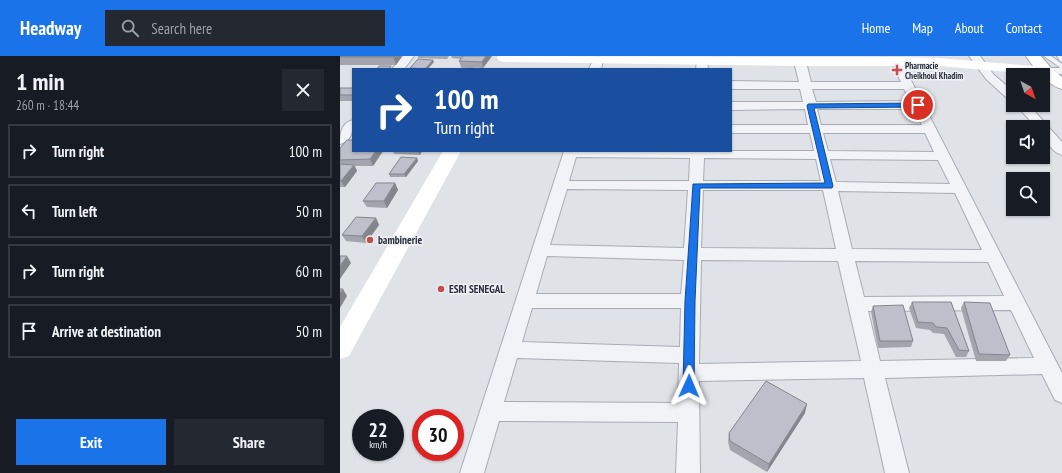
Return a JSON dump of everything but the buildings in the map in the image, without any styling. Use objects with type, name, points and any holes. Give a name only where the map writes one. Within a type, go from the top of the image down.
[{"type":"street","points":[[399,68],[409,56]]},
{"type":"street","points":[[1033,56],[1043,68]]},
{"type":"street","points":[[503,61],[702,65],[809,60],[977,61],[1025,68]]},
{"type":"street","points":[[809,60],[806,85],[810,106],[897,473]]},
{"type":"street","points":[[896,61],[1062,394]]},
{"type":"street","points":[[977,61],[990,77],[1006,91]]},
{"type":"street","points":[[1050,71],[1062,71]]},
{"type":"street","points":[[1050,74],[1062,84]]},
{"type":"street","points":[[732,84],[908,86]]},
{"type":"street","points":[[732,106],[918,105]]},
{"type":"street","points":[[1029,112],[1036,120]]},
{"type":"street","points":[[340,140],[352,125]]},
{"type":"street","points":[[732,129],[930,129]]},
{"type":"street","points":[[1050,136],[1062,151]]},
{"type":"street","points":[[340,349],[451,152]]},
{"type":"street","points":[[472,473],[571,152],[696,152],[943,156]]},
{"type":"street","points":[[688,473],[690,301],[696,185],[696,152]]},
{"type":"street","points":[[562,185],[829,186],[960,189]]},
{"type":"street","points":[[541,250],[693,254],[993,256]]},
{"type":"street","points":[[525,301],[690,301]]},
{"type":"street","points":[[857,304],[1017,303]]},
{"type":"street","points":[[510,350],[689,364],[872,369],[1048,366]]},
{"type":"street","points":[[491,411],[688,413]]},
{"type":"lane","points":[[1047,56],[1062,67]]},
{"type":"lane","points":[[1060,56],[1062,60]]},
{"type":"place","name":"Pharmacie Cheikhoul Khadim","points":[[897,70]]},
{"type":"place","name":"bambinerie","points":[[370,240]]},
{"type":"place","name":"ESRI SENEGAL","points":[[441,289]]},
{"type":"route","points":[[689,386],[690,301],[696,185],[829,186],[810,106],[918,105]]}]
